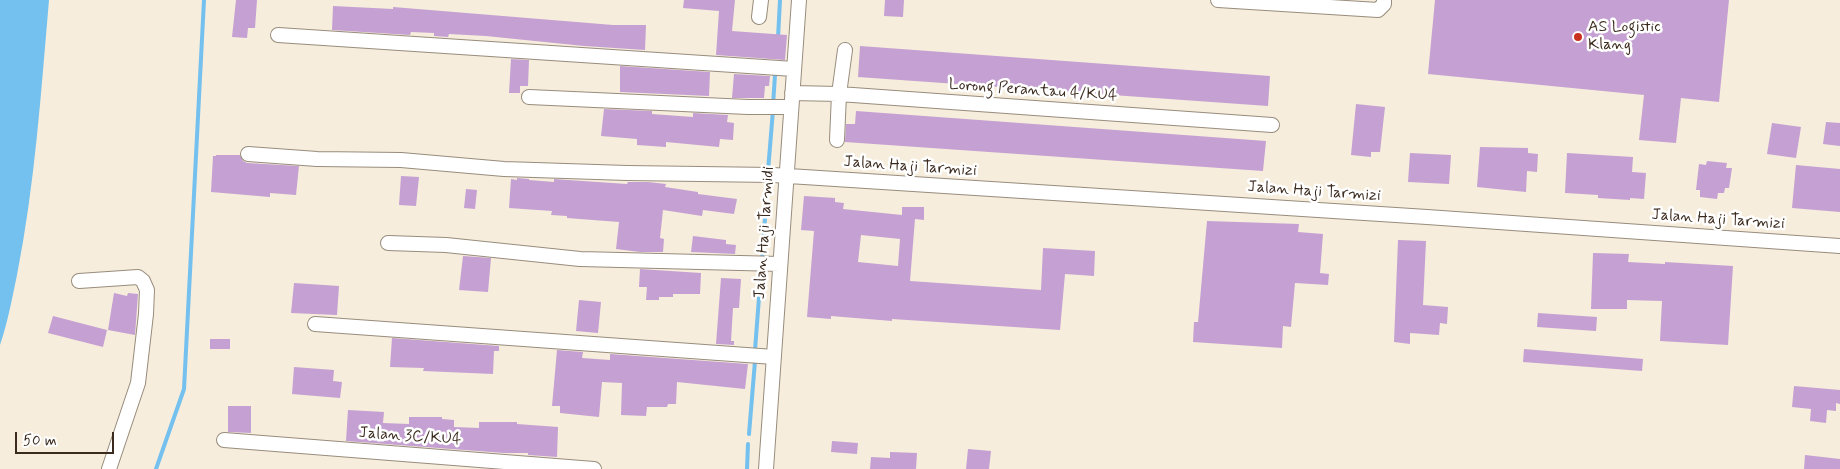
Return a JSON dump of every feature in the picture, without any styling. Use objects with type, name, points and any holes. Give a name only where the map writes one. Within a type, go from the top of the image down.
[{"type":"street","points":[[759,17],[761,0]]},
{"type":"street","name":"Jalan Haji Tarmidi","points":[[766,469],[774,358],[774,264],[786,177],[799,0]]},
{"type":"street","points":[[1218,0],[1378,10],[1384,4],[1384,0]]},
{"type":"street","points":[[278,34],[794,68]]},
{"type":"street","points":[[837,140],[845,50]]},
{"type":"street","name":"Lorong Perantau 4/KU4","points":[[792,93],[840,94],[1272,125]]},
{"type":"street","points":[[529,97],[791,108]]},
{"type":"street","name":"Jalan Haji Tarmizi","points":[[248,154],[317,159],[401,160],[504,169],[744,174],[1437,218],[1840,246]]},
{"type":"street","points":[[388,242],[446,245],[580,259],[774,264]]},
{"type":"street","points":[[79,280],[138,277],[143,281],[146,290],[146,314],[138,383],[109,469]]},
{"type":"street","points":[[316,324],[774,358]]},
{"type":"street","name":"Jalan 3C/KU4","points":[[224,440],[594,469]]},
{"type":"water","points":[[0,0],[49,0],[37,138],[28,207],[17,275],[8,319],[0,345]]},
{"type":"building","points":[[236,0],[257,0],[255,28],[248,28],[247,38],[232,37]]},
{"type":"building","points":[[684,0],[735,0],[732,31],[787,35],[785,60],[716,55],[719,11],[683,8]]},
{"type":"building","points":[[885,0],[904,0],[903,17],[884,16]]},
{"type":"building","name":"AS Logistic Klang","points":[[1435,0],[1729,0],[1719,102],[1681,98],[1676,143],[1639,140],[1644,95],[1428,74]]},
{"type":"building","points":[[333,6],[393,9],[393,7],[613,25],[646,25],[645,50],[486,36],[449,34],[448,37],[434,36],[434,33],[411,32],[410,35],[332,30]]},
{"type":"building","points":[[860,46],[1270,76],[1268,106],[858,77]]},
{"type":"building","points":[[511,59],[529,60],[528,86],[520,86],[520,93],[509,93]]},
{"type":"building","points":[[620,66],[710,72],[709,96],[620,92]]},
{"type":"building","points":[[734,74],[770,76],[769,86],[765,86],[764,98],[732,98]]},
{"type":"building","points":[[1356,104],[1385,107],[1380,152],[1371,152],[1371,157],[1351,155]]},
{"type":"building","points":[[604,109],[652,111],[652,114],[693,117],[693,113],[728,115],[727,122],[734,123],[733,140],[720,139],[719,147],[666,142],[666,147],[637,145],[637,139],[601,136]]},
{"type":"building","points":[[856,111],[1266,141],[1263,171],[845,142],[846,124],[855,124]]},
{"type":"building","points":[[1826,122],[1840,123],[1840,146],[1823,144]]},
{"type":"building","points":[[1772,123],[1801,127],[1796,158],[1767,154]]},
{"type":"building","points":[[1480,147],[1528,148],[1528,153],[1538,154],[1537,172],[1527,171],[1526,192],[1477,187]]},
{"type":"building","points":[[1410,153],[1451,155],[1449,184],[1408,182]]},
{"type":"building","points":[[1567,153],[1633,157],[1632,172],[1646,173],[1644,199],[1598,198],[1598,195],[1565,193]]},
{"type":"building","points":[[240,155],[243,161],[247,163],[299,166],[296,195],[270,193],[270,197],[211,192],[213,156]]},
{"type":"building","points":[[1707,161],[1727,163],[1726,168],[1732,168],[1729,188],[1725,188],[1724,193],[1718,193],[1717,199],[1700,197],[1700,190],[1696,190],[1699,164],[1706,165]]},
{"type":"building","points":[[1796,165],[1840,169],[1840,212],[1792,208]]},
{"type":"building","points":[[401,176],[419,177],[416,206],[399,205]]},
{"type":"building","points":[[517,178],[554,182],[554,179],[627,184],[628,182],[648,182],[666,184],[665,187],[698,192],[698,194],[737,199],[734,214],[703,210],[702,216],[663,210],[660,238],[664,239],[663,252],[640,252],[616,249],[619,222],[567,218],[567,216],[551,215],[552,211],[509,208],[511,179],[517,180]]},
{"type":"building","points":[[466,189],[477,190],[475,209],[464,208]]},
{"type":"building","points":[[804,196],[835,198],[835,202],[844,203],[843,209],[902,215],[902,207],[924,207],[924,220],[915,219],[910,281],[1041,290],[1043,248],[1095,251],[1094,276],[1065,274],[1060,330],[892,319],[892,321],[831,316],[831,319],[807,317],[814,231],[801,230]],"holes":[[[861,235],[900,239],[898,266],[858,262]]]},
{"type":"building","points":[[1207,221],[1299,224],[1298,232],[1323,234],[1320,273],[1329,274],[1328,285],[1295,283],[1291,327],[1283,326],[1282,348],[1193,342],[1194,322],[1198,322]]},
{"type":"building","points":[[693,236],[726,240],[726,244],[736,245],[735,254],[691,252]]},
{"type":"building","points":[[1398,240],[1426,241],[1423,305],[1448,307],[1447,324],[1440,323],[1439,335],[1410,333],[1410,344],[1394,342]]},
{"type":"building","points":[[1593,253],[1629,254],[1628,262],[1733,266],[1728,345],[1660,341],[1662,301],[1627,300],[1627,309],[1591,309]]},
{"type":"building","points":[[463,256],[491,258],[488,292],[459,290]]},
{"type":"building","points":[[640,269],[701,273],[700,294],[673,294],[673,297],[659,297],[659,300],[646,300],[647,287],[639,287]]},
{"type":"building","points":[[721,278],[741,279],[739,308],[733,308],[731,341],[734,341],[734,345],[716,344]]},
{"type":"building","points":[[294,283],[339,286],[337,315],[291,313]]},
{"type":"building","points":[[114,293],[127,296],[128,293],[138,294],[135,335],[108,330]]},
{"type":"building","points":[[579,300],[601,302],[598,333],[576,331]]},
{"type":"building","points":[[1538,313],[1597,317],[1596,331],[1537,327]]},
{"type":"building","points":[[53,316],[107,330],[103,347],[48,333]]},
{"type":"building","points":[[392,338],[499,346],[499,351],[494,351],[493,374],[423,371],[424,368],[390,367]]},
{"type":"building","points":[[210,339],[230,339],[230,349],[210,349]]},
{"type":"building","points":[[1524,349],[1643,359],[1642,371],[1523,362]]},
{"type":"building","points":[[557,350],[583,352],[582,358],[610,360],[610,354],[748,364],[745,389],[677,382],[676,404],[668,404],[667,407],[647,407],[646,416],[621,415],[622,383],[602,382],[599,417],[560,413],[560,406],[552,406]]},
{"type":"building","points":[[294,367],[334,370],[333,381],[342,382],[340,398],[292,394]]},
{"type":"building","points":[[1794,386],[1840,390],[1840,404],[1836,403],[1836,411],[1827,410],[1826,423],[1810,421],[1811,409],[1792,407]]},
{"type":"building","points":[[228,406],[251,406],[251,433],[228,432]]},
{"type":"building","points":[[348,410],[384,412],[383,423],[409,424],[409,417],[442,417],[442,419],[454,420],[454,427],[479,428],[479,422],[517,422],[517,424],[558,427],[557,457],[528,455],[528,453],[504,453],[346,441]]},
{"type":"building","points":[[832,441],[858,443],[857,454],[831,452]]},
{"type":"building","points":[[968,449],[991,451],[989,469],[966,469]]},
{"type":"building","points":[[890,452],[917,453],[916,469],[870,469],[871,457],[890,458]]},
{"type":"building","points":[[1805,455],[1840,459],[1840,469],[1804,469]]},
{"type":"waterway","points":[[156,469],[184,389],[204,0]]},
{"type":"waterway","points":[[778,38],[780,0]]},
{"type":"waterway","points":[[773,105],[775,75]]},
{"type":"waterway","points":[[768,171],[773,110]]},
{"type":"waterway","points":[[755,350],[768,179]]},
{"type":"waterway","points":[[749,434],[755,361]]},
{"type":"waterway","points":[[747,469],[748,444]]},
{"type":"place","name":"AS Logistic Klang","points":[[1578,37]]}]
